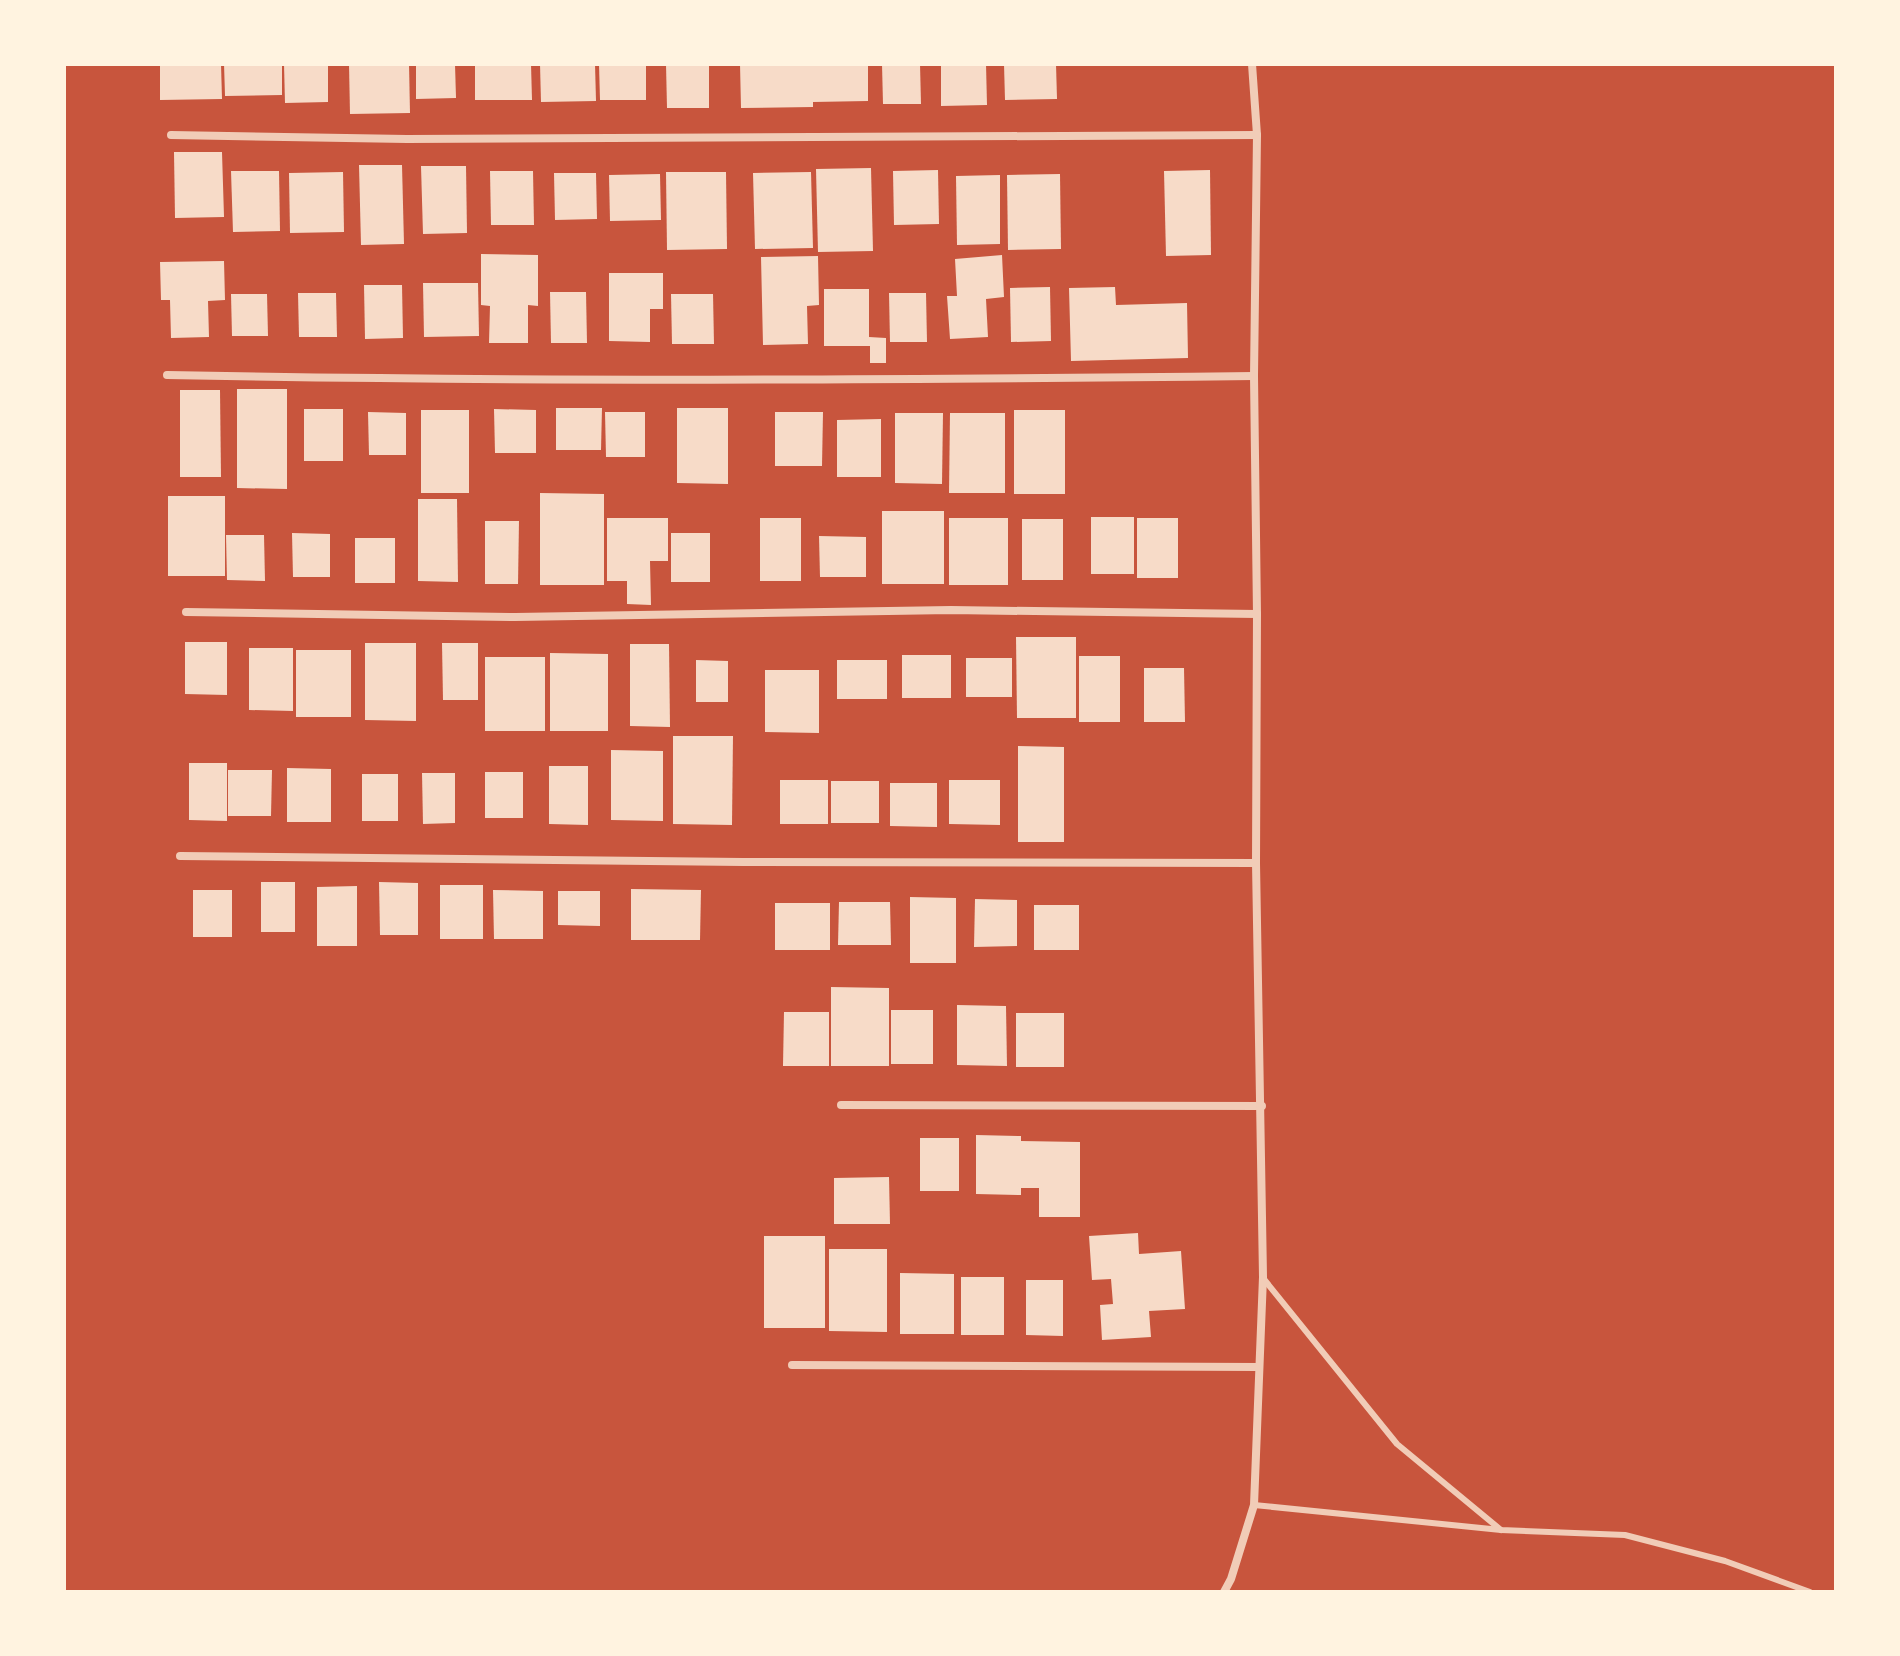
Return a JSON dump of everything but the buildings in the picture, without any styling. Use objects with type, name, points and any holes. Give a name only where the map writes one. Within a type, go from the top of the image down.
[{"type":"street","points":[[1224,1592],[1254,1505],[1263,1277],[1256,863],[1254,376],[1257,135],[1252,64]]},
{"type":"street","points":[[171,135],[407,139],[1257,135]]},
{"type":"street","points":[[167,375],[369,379],[815,380],[1254,376]]},
{"type":"street","points":[[186,612],[515,617],[951,610],[1257,614]]},
{"type":"street","points":[[180,856],[1256,863]]},
{"type":"street","points":[[841,1105],[1262,1106]]},
{"type":"street","points":[[792,1365],[1259,1367]]},
{"type":"lane","points":[[1263,1277],[1397,1444],[1501,1530]]},
{"type":"lane","points":[[1254,1505],[1501,1530],[1625,1535],[1725,1561],[1810,1592]]}]
